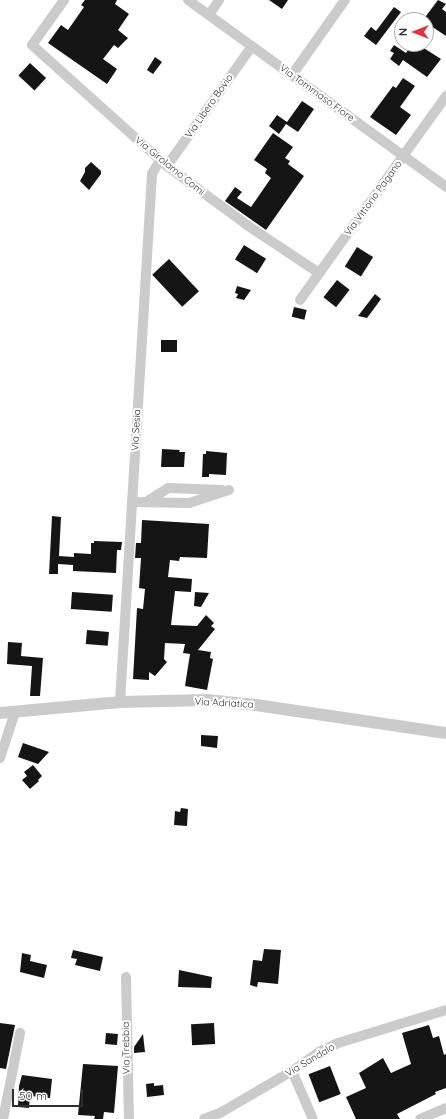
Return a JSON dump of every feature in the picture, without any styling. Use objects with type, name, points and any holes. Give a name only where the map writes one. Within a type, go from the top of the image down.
[{"type":"street","name":"Via Girolamo Comi","points":[[64,0],[32,45],[163,163],[247,226],[319,273]]},
{"type":"street","name":"Via Tommaso Fiore","points":[[188,0],[446,187]]},
{"type":"street","points":[[209,15],[219,0]]},
{"type":"street","points":[[292,75],[346,0]]},
{"type":"street","name":"Via Libero Bovio","points":[[163,163],[252,46]]},
{"type":"street","name":"Via Vittorio Pagano","points":[[300,300],[446,96]]},
{"type":"street","name":"Via Sesia","points":[[120,702],[152,174],[163,163]]},
{"type":"street","points":[[132,502],[189,503],[229,490],[168,488],[146,502]]},
{"type":"street","name":"Via Adriatica","points":[[0,713],[120,702],[207,700],[256,705],[446,733]]},
{"type":"street","points":[[0,758],[15,712]]},
{"type":"street","name":"Via Trebbia","points":[[126,977],[129,1119]]},
{"type":"street","name":"Via Sandalo","points":[[204,1119],[220,1113],[292,1071],[319,1052],[338,1043],[446,1010]]},
{"type":"street","points":[[3,1119],[20,1033]]},
{"type":"street","points":[[292,1071],[313,1119]]},
{"type":"street","points":[[420,1119],[446,1108]]},
{"type":"building","points":[[85,0],[117,0],[115,4],[129,14],[118,30],[128,38],[118,48],[114,45],[103,59],[117,69],[107,84],[48,43],[61,25],[68,30],[84,7],[81,5]]},
{"type":"building","points":[[269,0],[288,0],[282,9]]},
{"type":"building","points":[[438,0],[446,4],[442,9],[446,12],[446,36],[434,28],[434,12],[429,12]]},
{"type":"building","points":[[394,7],[401,12],[394,12],[394,21],[376,45],[364,36],[371,27],[376,31]]},
{"type":"building","points":[[394,45],[394,52],[430,52],[441,59],[427,77],[403,60],[399,66],[390,59],[394,53],[390,51]]},
{"type":"building","points":[[155,57],[162,62],[153,74],[147,70]]},
{"type":"building","points":[[30,63],[46,78],[34,90],[18,75]]},
{"type":"building","points":[[403,78],[415,86],[400,107],[411,115],[396,135],[370,117],[393,86],[396,88]]},
{"type":"building","points":[[302,101],[314,109],[298,132],[286,124],[279,134],[269,126],[277,115],[287,122]]},
{"type":"building","points":[[273,133],[293,147],[285,158],[290,161],[288,164],[304,176],[266,230],[225,201],[235,187],[242,192],[237,198],[251,207],[271,178],[265,173],[267,169],[254,160]]},
{"type":"building","points":[[91,162],[101,171],[101,174],[89,190],[80,181],[85,172],[85,168]]},
{"type":"building","points":[[244,245],[266,259],[257,273],[235,259]]},
{"type":"building","points":[[357,247],[373,257],[361,277],[345,267]]},
{"type":"building","points":[[169,259],[199,291],[182,307],[152,275]]},
{"type":"building","points":[[337,280],[350,290],[336,307],[323,297]]},
{"type":"building","points":[[237,286],[251,290],[244,300],[236,298],[238,294],[235,293]]},
{"type":"building","points":[[375,294],[381,299],[367,318],[358,316]]},
{"type":"building","points":[[294,307],[307,310],[304,320],[292,317]]},
{"type":"building","points":[[161,340],[177,340],[177,352],[161,352]]},
{"type":"building","points":[[162,449],[180,450],[179,452],[185,452],[184,467],[161,467]]},
{"type":"building","points":[[206,451],[227,453],[226,475],[209,474],[209,477],[202,477],[203,454],[206,454]]},
{"type":"building","points":[[52,516],[61,517],[59,556],[74,557],[74,553],[91,554],[91,543],[94,543],[94,541],[122,542],[121,550],[117,550],[116,573],[73,571],[73,565],[58,564],[58,574],[49,574]]},
{"type":"building","points":[[142,520],[209,524],[207,558],[180,557],[179,561],[170,560],[168,577],[192,579],[191,592],[175,591],[171,625],[197,626],[206,615],[214,623],[211,626],[215,629],[198,650],[211,652],[210,658],[213,659],[207,690],[185,686],[190,654],[183,653],[185,644],[165,643],[164,659],[167,662],[155,676],[149,672],[149,680],[133,679],[137,608],[143,609],[145,589],[139,588],[141,558],[135,558],[136,543],[141,543]]},
{"type":"building","points":[[72,592],[113,595],[112,612],[71,609]]},
{"type":"building","points":[[195,592],[209,593],[201,607],[194,606]]},
{"type":"building","points":[[87,630],[109,632],[108,646],[86,644]]},
{"type":"building","points":[[8,642],[22,643],[21,656],[43,658],[40,696],[30,696],[32,666],[7,664]]},
{"type":"building","points":[[201,735],[218,736],[217,748],[201,746]]},
{"type":"building","points":[[23,743],[49,752],[38,764],[18,757]]},
{"type":"building","points":[[33,765],[42,776],[30,789],[22,780],[27,776],[24,772]]},
{"type":"building","points":[[181,808],[188,809],[187,826],[174,825],[175,811],[180,812]]},
{"type":"building","points":[[264,949],[281,950],[278,984],[258,982],[257,987],[250,985],[253,960],[262,961]]},
{"type":"building","points":[[73,950],[103,957],[100,971],[75,965],[77,959],[71,958]]},
{"type":"building","points":[[22,953],[31,955],[30,961],[47,965],[44,978],[20,972]]},
{"type":"building","points":[[179,970],[212,977],[211,988],[178,987]]},
{"type":"building","points":[[0,1023],[15,1025],[6,1069],[0,1068]]},
{"type":"building","points":[[214,1023],[215,1044],[192,1045],[191,1024]]},
{"type":"building","points":[[429,1025],[433,1038],[439,1036],[444,1055],[446,1054],[446,1088],[435,1092],[436,1094],[397,1114],[400,1119],[356,1119],[346,1097],[366,1088],[359,1073],[383,1058],[391,1073],[411,1064],[402,1033]]},
{"type":"building","points":[[106,1033],[118,1034],[117,1045],[105,1044]]},
{"type":"building","points":[[143,1034],[145,1052],[134,1053],[134,1047]]},
{"type":"building","points":[[83,1064],[118,1066],[114,1113],[104,1112],[103,1119],[94,1119],[95,1116],[78,1115]]},
{"type":"building","points":[[330,1066],[341,1094],[319,1102],[309,1074]]},
{"type":"building","points":[[22,1075],[52,1079],[50,1098],[30,1096],[29,1108],[18,1107],[19,1086]]},
{"type":"building","points":[[154,1083],[154,1086],[163,1085],[164,1095],[147,1097],[146,1084]]}]
